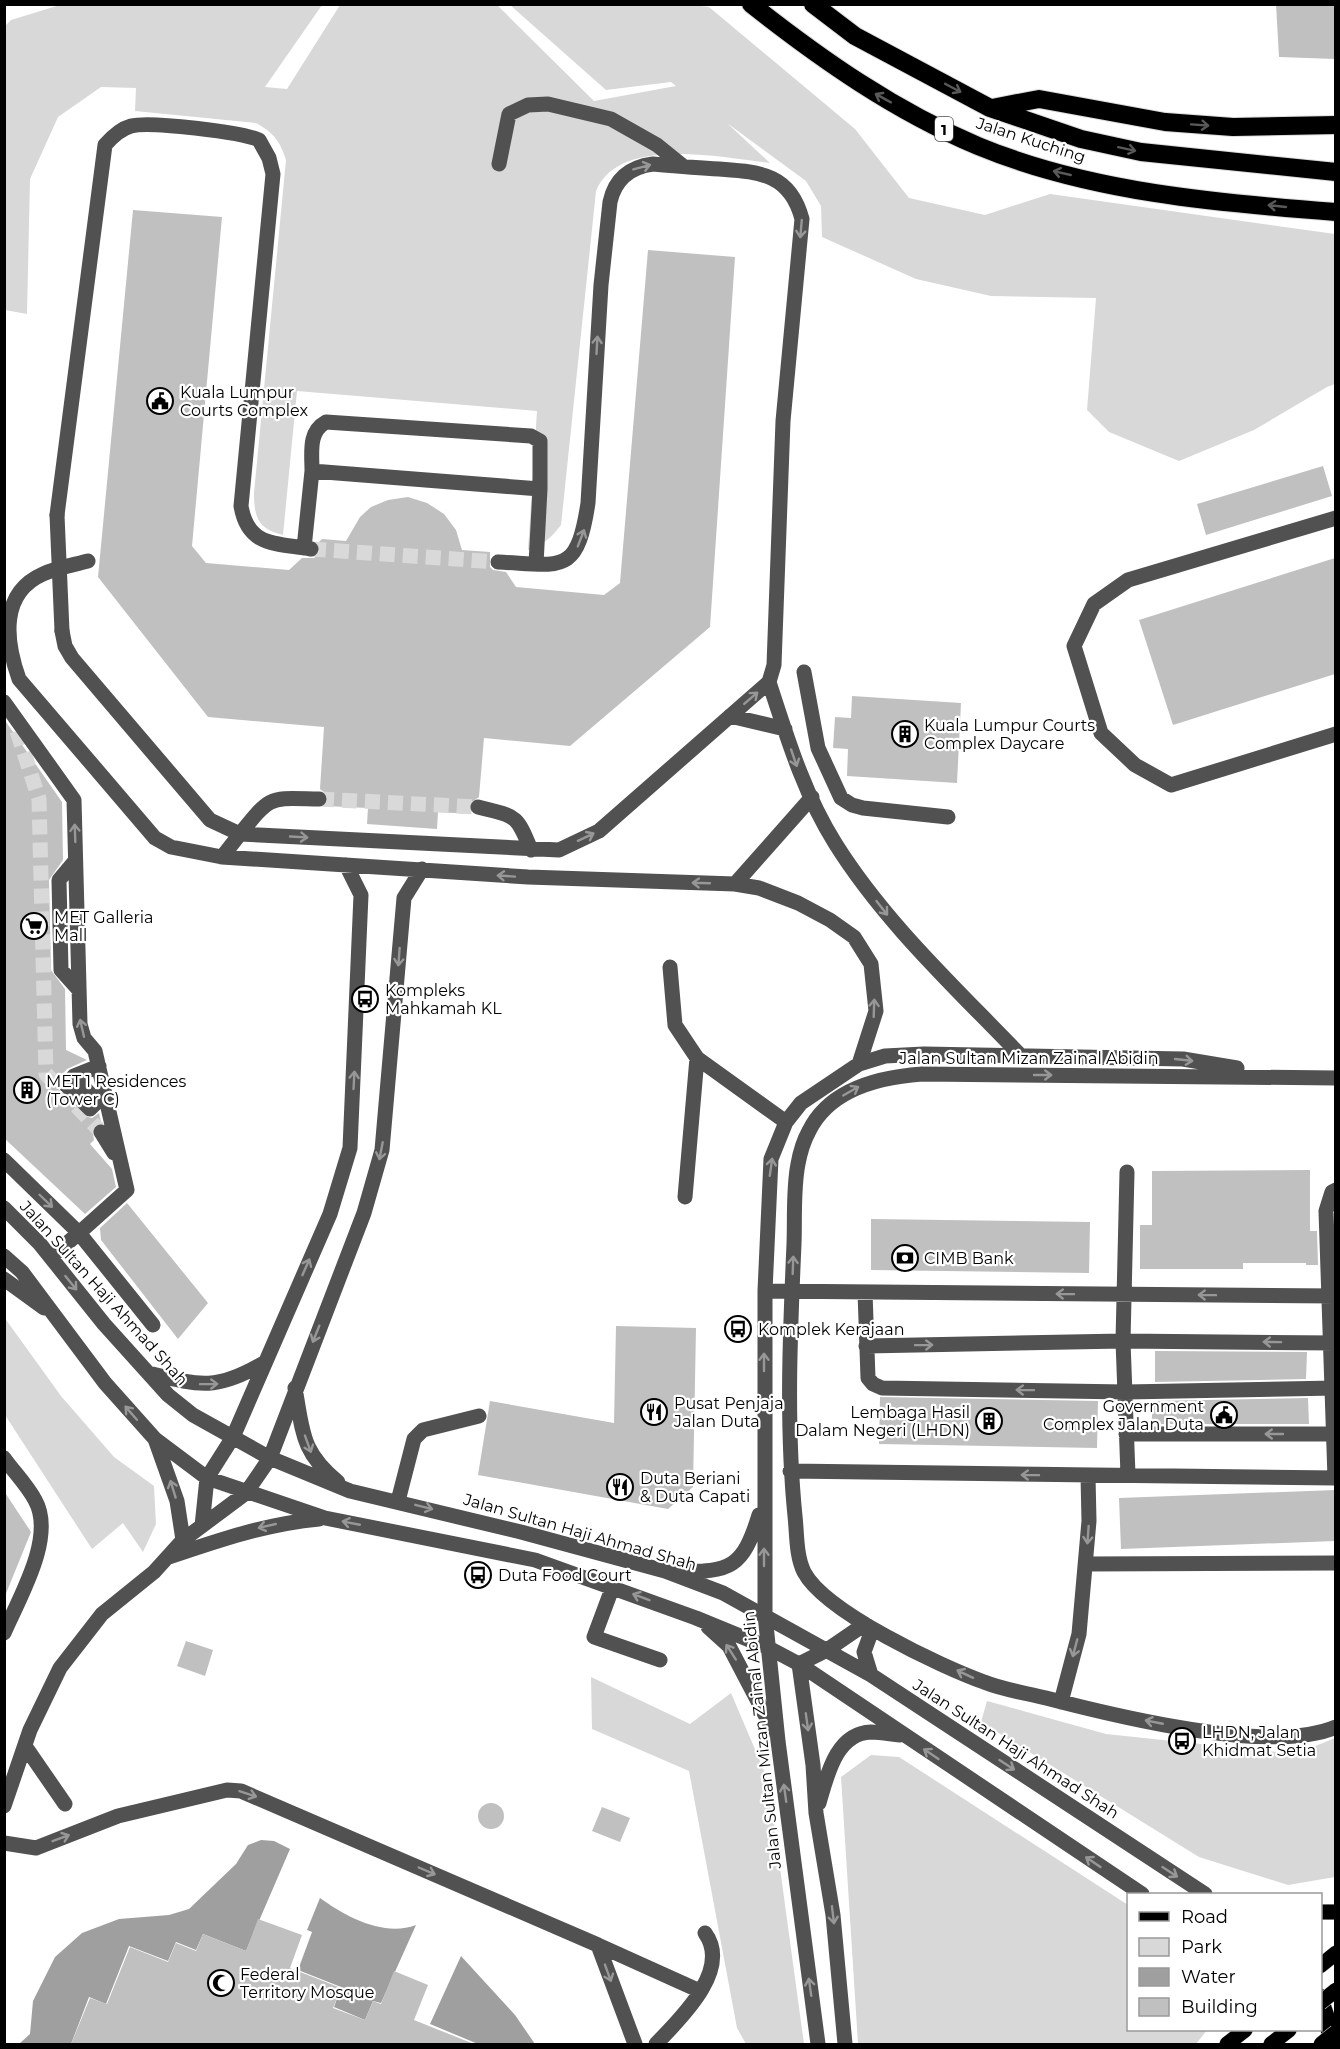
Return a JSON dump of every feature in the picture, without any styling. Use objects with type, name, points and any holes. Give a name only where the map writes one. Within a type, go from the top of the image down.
[{"type":"highway","name":"Jalan Kuching","points":[[751,4],[858,84],[979,146],[1052,171],[1119,186],[1335,212]]},
{"type":"highway","name":"Jalan Kuching","points":[[813,4],[855,36],[990,108],[1081,139],[1141,152],[1335,172]]},
{"type":"highway","points":[[990,108],[1038,99],[1165,122],[1233,128],[1335,126]]},
{"type":"highway","points":[[1313,210],[1335,217]]},
{"type":"main road","points":[[1322,1964],[1335,1953]]},
{"type":"main road","points":[[1322,2000],[1335,1990]]},
{"type":"main road","points":[[1322,1999],[1326,2006],[1328,2036]]},
{"type":"main road","points":[[1271,2044],[1288,2031]]},
{"type":"street","points":[[499,164],[509,114],[528,105],[548,104],[611,119],[657,145],[683,166]]},
{"type":"street","points":[[498,562],[536,564],[559,565],[570,559],[583,538],[588,503],[601,285],[613,188],[621,177],[641,166],[683,166],[758,172],[771,177],[789,190],[799,207],[802,219],[783,421],[774,665],[769,682],[599,831],[559,850],[240,834],[210,820],[72,658],[65,646],[62,631],[57,515],[105,145],[118,132],[142,124],[241,134],[259,140],[269,158],[273,174],[241,506],[247,524],[262,540],[307,549],[312,438],[317,427],[326,422],[531,436],[540,441],[536,564]]},
{"type":"street","points":[[312,471],[540,489]]},
{"type":"street","points":[[1335,518],[1128,580],[1094,604],[1074,646],[1101,733],[1135,765],[1171,785],[1335,734]]},
{"type":"street","points":[[88,561],[44,573],[28,582],[12,600],[9,613],[10,645],[20,678],[155,838],[171,848],[222,857],[528,877],[735,884],[759,888],[798,903],[830,920],[854,937],[870,964],[876,1011],[860,1064]]},
{"type":"street","points":[[804,672],[819,748],[841,798],[852,806],[863,808],[948,817]]},
{"type":"street","points":[[769,682],[796,765],[834,841],[898,928],[1021,1056]]},
{"type":"street","points":[[7,707],[17,731]]},
{"type":"street","points":[[7,707],[74,800],[80,1024],[84,1038],[95,1051],[127,1190],[51,1257]]},
{"type":"street","points":[[730,716],[785,729]]},
{"type":"street","points":[[735,884],[812,797]]},
{"type":"street","points":[[222,857],[265,803],[278,798],[319,799]]},
{"type":"street","points":[[478,807],[509,815],[520,822],[531,850]]},
{"type":"street","points":[[202,1526],[207,1478],[233,1437],[262,1364],[330,1214],[350,1148],[361,895],[346,865]]},
{"type":"street","points":[[4,1806],[25,1746],[60,1668],[102,1614],[170,1557],[183,1540],[246,1493],[270,1458],[364,1213],[382,1150],[404,898],[422,869]]},
{"type":"street","points":[[670,967],[675,1025],[697,1058],[786,1122]]},
{"type":"street","name":"Jalan Sultan Mizan Zainal Abidin","points":[[818,2044],[778,1741],[765,1615],[765,1291],[771,1159],[786,1122],[801,1103],[860,1064],[885,1056],[915,1054],[1183,1059],[1278,1076]]},
{"type":"street","points":[[685,1197],[697,1058]]},
{"type":"street","points":[[74,1076],[99,1066]]},
{"type":"street","name":"Jalan Sultan Mizan Zainal Abidin","points":[[1335,1078],[922,1074],[887,1077],[867,1082],[824,1111],[809,1130],[798,1164],[792,1292],[790,1471],[799,1558],[804,1573],[815,1588],[868,1627],[985,1683],[1182,1728],[1252,1736],[1318,1735],[1335,1727]]},
{"type":"street","points":[[101,1132],[120,1162]]},
{"type":"street","points":[[4,1160],[79,1233],[153,1324]]},
{"type":"street","points":[[1127,1172],[1128,1207],[1123,1341],[1128,1475]]},
{"type":"street","points":[[790,1471],[1335,1478],[1332,1296],[1326,1211],[1332,1192],[1335,1190]]},
{"type":"street","name":"Jalan Sultan Haji Ahmad Shah","points":[[4,1208],[51,1257],[104,1324],[152,1374],[168,1395],[193,1415],[270,1458],[350,1491],[398,1501],[665,1571],[723,1593],[870,1675],[1203,1893]]},
{"type":"street","points":[[4,1256],[22,1272],[105,1383],[155,1439],[207,1478],[325,1518],[534,1560],[613,1586],[767,1647],[799,1664],[903,1736],[1140,1893]]},
{"type":"street","points":[[4,1279],[56,1317]]},
{"type":"street","points":[[765,1291],[1332,1296]]},
{"type":"street","points":[[865,1292],[868,1378],[873,1384],[882,1388],[1126,1392],[1334,1388]]},
{"type":"street","points":[[866,1346],[1123,1341],[1333,1342]]},
{"type":"street","points":[[152,1374],[191,1384],[216,1384],[237,1379],[262,1364]]},
{"type":"street","points":[[295,1388],[307,1446],[318,1466],[350,1491]]},
{"type":"street","points":[[398,1501],[414,1439],[423,1430],[479,1416]]},
{"type":"street","points":[[1126,1434],[1333,1434]]},
{"type":"street","points":[[155,1439],[177,1501],[183,1540]]},
{"type":"street","points":[[4,1458],[36,1501],[41,1521],[42,1542],[4,1633]]},
{"type":"street","points":[[1061,1702],[1079,1634],[1087,1564],[1088,1476]]},
{"type":"street","points":[[665,1571],[710,1571],[741,1558],[752,1539],[764,1500]]},
{"type":"street","points":[[170,1557],[242,1532],[276,1523],[325,1518]]},
{"type":"street","points":[[1087,1564],[1335,1563]]},
{"type":"street","points":[[613,1586],[594,1636],[660,1660]]},
{"type":"street","points":[[696,1618],[729,1646],[752,1686],[778,1741]]},
{"type":"street","points":[[799,1664],[868,1627]]},
{"type":"street","points":[[868,1627],[864,1652],[870,1675]]},
{"type":"street","points":[[799,1664],[813,1765],[816,1813],[833,1915],[844,2044]]},
{"type":"street","points":[[816,1813],[839,1749],[869,1732],[903,1736]]},
{"type":"street","points":[[25,1746],[65,1804]]},
{"type":"street","points":[[4,1843],[36,1848],[118,1816],[227,1790],[241,1791],[700,1991]]},
{"type":"street","points":[[656,2044],[693,2005],[700,1991],[714,1958],[712,1942],[705,1933]]},
{"type":"street","points":[[598,1945],[635,2044]]},
{"type":"green space","points":[[685,4],[709,7],[855,129],[909,198],[985,215],[1050,194],[1335,234],[1335,384],[1254,430],[1179,461],[1109,432],[1087,410],[1096,298],[991,296],[916,279],[822,237],[821,206],[806,181],[727,123],[770,163],[700,155],[649,156],[626,162],[608,174],[596,191],[561,525],[550,537],[528,550],[537,411],[297,391],[283,535],[268,529],[259,521],[255,509],[254,493],[286,160],[275,138],[256,123],[135,111],[136,88],[101,87],[58,117],[30,179],[27,314],[5,310],[5,26],[11,20],[60,5],[322,5],[265,87],[287,89],[340,5],[497,5],[594,101],[676,86],[671,82],[606,90],[510,5]]},
{"type":"green space","points":[[4,1317],[61,1396],[114,1457],[154,1486],[156,1524],[143,1552],[123,1523],[92,1549],[5,1415]]},
{"type":"green space","points":[[591,1677],[690,1724],[731,1693],[768,1780],[804,2044],[746,2044],[737,2028],[689,1771],[592,1729]]},
{"type":"green space","points":[[987,1701],[1106,1734],[1296,1754],[1335,1738],[1335,1877],[1288,1885],[1199,1857],[981,1722]]},
{"type":"green space","points":[[871,1755],[899,1757],[1127,1904],[1127,2031],[1206,2031],[1196,2044],[858,2044],[841,1777]]},
{"type":"water","points":[[261,1840],[274,1841],[290,1849],[246,1951],[203,1934],[196,1950],[176,1942],[168,1961],[129,1946],[106,2004],[89,1997],[71,2044],[19,2044],[30,2034],[33,2001],[55,1957],[82,1933],[119,1919],[169,1915],[189,1909],[236,1864],[248,1845]]},
{"type":"water","points":[[320,1898],[353,1918],[378,1927],[391,1929],[416,1925],[381,2003],[373,2001],[365,2020],[334,2007],[341,1987],[298,1970],[312,1932],[307,1930]]},
{"type":"water","points":[[461,1956],[515,2015],[535,2044],[478,2044],[430,2024]]},
{"type":"building","points":[[1276,4],[1335,4],[1335,59],[1279,57]]},
{"type":"building","name":"Kuala Lumpur Courts Complex","points":[[133,210],[222,217],[192,546],[206,563],[289,570],[302,558],[314,558],[318,555],[321,550],[318,543],[322,539],[346,541],[360,517],[371,507],[388,500],[408,497],[427,503],[444,514],[456,530],[462,550],[490,552],[490,567],[493,570],[506,572],[516,587],[604,595],[620,583],[648,250],[735,257],[710,627],[570,746],[484,738],[479,797],[469,804],[471,814],[438,812],[437,829],[367,824],[368,808],[325,806],[328,795],[320,789],[324,727],[208,717],[98,577]]},
{"type":"building","points":[[1323,466],[1332,496],[1206,535],[1197,504]]},
{"type":"building","points":[[1335,558],[1335,674],[1173,725],[1139,620]]},
{"type":"building","name":"Kuala Lumpur Courts Complex Daycare","points":[[852,696],[961,703],[957,783],[847,776],[848,749],[833,748],[835,717],[851,718]]},
{"type":"building","name":"MET Galleria Mall","points":[[4,719],[62,802],[63,860],[49,880],[51,970],[65,989],[66,1050],[87,1060],[67,1069],[58,1079],[57,1087],[84,1116],[92,1118],[99,1113],[101,1122],[92,1128],[94,1140],[90,1144],[112,1169],[116,1187],[85,1214],[4,1138]]},
{"type":"building","points":[[1310,1170],[1310,1231],[1317,1231],[1318,1265],[1243,1263],[1243,1269],[1140,1269],[1140,1225],[1152,1225],[1152,1171]]},
{"type":"building","points":[[127,1203],[208,1303],[178,1339],[101,1240],[100,1228]]},
{"type":"building","points":[[871,1219],[1090,1222],[1089,1273],[871,1270]]},
{"type":"building","name":"Pusat Penjaja Jalan Duta","points":[[616,1326],[696,1328],[693,1487],[668,1509],[478,1475],[490,1401],[614,1423]]},
{"type":"building","points":[[1155,1351],[1307,1352],[1306,1379],[1155,1382]]},
{"type":"building","name":"Lembaga Hasil Dalam Negeri (LHDN)","points":[[880,1397],[1098,1401],[1097,1448],[879,1444]]},
{"type":"building","points":[[1308,1398],[1309,1424],[1152,1424],[1152,1401]]},
{"type":"building","points":[[1335,1490],[1335,1541],[1121,1549],[1119,1498]]},
{"type":"building","points":[[4,1491],[31,1532],[5,1596],[4,1596]]},
{"type":"building","points":[[186,1641],[213,1650],[205,1676],[177,1666]]},
{"type":"building","points":[[491,1803],[500,1807],[504,1816],[500,1825],[491,1829],[482,1825],[478,1816],[482,1807]]},
{"type":"building","points":[[602,1807],[630,1818],[620,1842],[592,1831]]},
{"type":"building","name":"Federal Territory Mosque","points":[[258,1919],[302,1935],[290,1968],[341,1988],[333,2008],[365,2020],[373,2001],[381,2004],[394,1971],[428,1985],[414,2020],[474,2044],[71,2044],[90,1998],[107,2004],[130,1947],[168,1962],[176,1943],[196,1951],[203,1934],[246,1951]]},
{"type":"tunnel","points":[[311,549],[498,562]]},
{"type":"tunnel","points":[[17,731],[39,799],[46,1074],[101,1132]]},
{"type":"tunnel","points":[[319,799],[478,807]]},
{"type":"place","name":"Kuala Lumpur Courts Complex","points":[[160,401]]},
{"type":"place","name":"Kuala Lumpur Courts Complex Daycare","points":[[905,734]]},
{"type":"place","name":"MET Galleria Mall","points":[[34,926]]},
{"type":"place","name":"Kompleks Mahkamah KL","points":[[365,999]]},
{"type":"place","name":"MET 1 Residences (Tower C)","points":[[27,1090]]},
{"type":"place","name":"CIMB Bank","points":[[905,1258]]},
{"type":"place","name":"Komplek Kerajaan","points":[[738,1329]]},
{"type":"place","name":"Pusat Penjaja Jalan Duta","points":[[654,1412]]},
{"type":"place","name":"Government Complex Jalan Duta","points":[[1224,1415]]},
{"type":"place","name":"Lembaga Hasil Dalam Negeri (LHDN)","points":[[989,1421]]},
{"type":"place","name":"Duta Beriani & Duta Capati","points":[[620,1487]]},
{"type":"place","name":"Duta Food Court","points":[[478,1575]]},
{"type":"place","name":"LHDN, Jalan Khidmat Setia","points":[[1182,1741]]},
{"type":"place","name":"Federal Territory Mosque","points":[[221,1983]]}]
